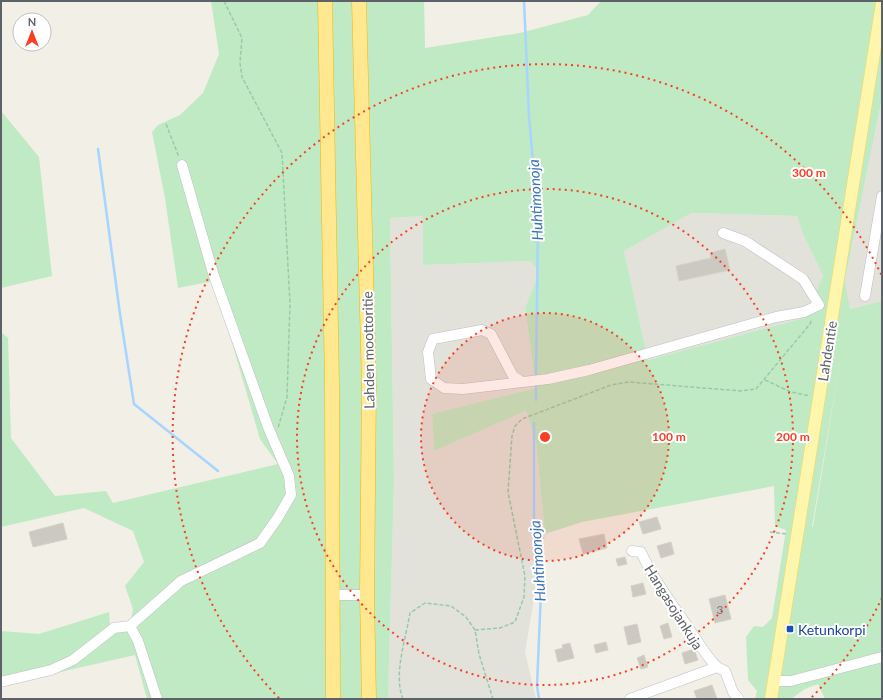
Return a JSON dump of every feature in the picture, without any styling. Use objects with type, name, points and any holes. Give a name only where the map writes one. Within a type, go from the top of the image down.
[{"type":"highway","points":[[325,1],[332,369],[333,699]]},
{"type":"highway","name":"Lahden moottoritie","points":[[359,1],[369,386],[369,699]]},
{"type":"main road","name":"Lahdentie","points":[[771,699],[882,3]]},
{"type":"street","points":[[1,682],[51,670],[73,660],[114,628],[130,626],[181,581],[260,543],[277,519],[291,495],[289,476],[274,441],[213,272],[182,164]]},
{"type":"street","points":[[865,296],[882,196]]},
{"type":"street","points":[[526,382],[513,376],[491,334],[482,330],[433,339],[428,352],[431,379],[444,388],[463,389],[526,382],[589,370],[786,314],[804,312],[819,306],[803,279],[745,241],[723,234]]},
{"type":"street","name":"Hangasojankuja","points":[[632,551],[641,552],[650,572],[692,633],[705,655],[717,667]]},
{"type":"street","points":[[333,595],[368,595]]},
{"type":"street","points":[[130,626],[138,641],[157,699]]},
{"type":"street","points":[[774,681],[791,681],[882,657]]},
{"type":"street","points":[[630,699],[717,667],[725,671],[733,692],[739,699]]},
{"type":"path","points":[[224,1],[242,38],[240,64],[242,78],[282,153],[290,304],[287,397],[274,441]]},
{"type":"path","points":[[166,124],[182,164]]},
{"type":"path","points":[[475,630],[500,628],[515,622],[524,597],[525,576],[508,492],[512,436],[515,426],[522,419],[611,386],[629,382],[741,391],[756,389],[810,324],[819,306]]},
{"type":"path","points":[[765,380],[791,392],[819,398]]},
{"type":"path","points":[[770,532],[797,535]]},
{"type":"path","points":[[403,699],[399,675],[410,613],[425,603],[451,606],[466,617],[475,630],[479,654],[493,699]]},
{"type":"shaded area","points":[[882,100],[882,301],[850,309],[845,280]]},
{"type":"shaded area","points":[[690,213],[797,216],[803,234],[823,276],[804,318],[648,360],[624,251]]},
{"type":"shaded area","points":[[424,216],[423,265],[531,261],[539,273],[525,308],[536,388],[432,415],[434,451],[526,411],[536,442],[545,534],[525,652],[536,699],[388,699],[394,481],[390,218]]},
{"type":"green space","points":[[211,1],[424,1],[425,48],[520,33],[588,15],[601,1],[882,1],[882,99],[845,280],[850,309],[882,301],[882,699],[825,699],[818,684],[805,689],[791,699],[755,699],[757,691],[748,680],[746,637],[754,626],[763,627],[772,618],[786,530],[775,526],[774,486],[582,522],[545,534],[536,442],[526,411],[434,451],[432,414],[536,388],[525,308],[539,273],[531,261],[423,265],[423,216],[390,218],[394,481],[388,699],[147,699],[135,655],[1,687],[1,631],[39,634],[109,612],[110,626],[130,626],[133,609],[125,586],[144,562],[133,531],[84,508],[1,527],[1,332],[8,338],[11,438],[55,496],[106,491],[113,503],[278,464],[260,439],[214,281],[178,288],[165,198],[152,132],[158,125],[180,115],[203,93],[219,54]],"holes":[[[691,213],[797,216],[803,234],[823,276],[804,318],[648,360],[624,251]],[[841,355],[813,527],[812,527]]]},
{"type":"green space","points":[[1,111],[39,157],[52,276],[1,288]]},
{"type":"building","points":[[725,249],[730,270],[679,281],[676,266],[711,258],[710,253]]},
{"type":"building","points":[[657,517],[661,529],[643,534],[639,522]]},
{"type":"building","points":[[63,523],[67,539],[33,547],[29,532]]},
{"type":"building","points":[[604,534],[607,548],[583,554],[579,539]]},
{"type":"building","points":[[671,542],[674,554],[661,558],[657,546]]},
{"type":"building","points":[[625,557],[627,564],[618,566],[616,559]]},
{"type":"building","points":[[643,583],[646,594],[633,597],[631,586]]},
{"type":"building","points":[[725,595],[731,619],[715,623],[709,599]]},
{"type":"building","points":[[668,623],[672,637],[664,639],[660,626]]},
{"type":"building","points":[[637,624],[641,642],[628,645],[624,627]]},
{"type":"building","points":[[606,642],[608,650],[596,653],[594,645]]},
{"type":"building","points":[[570,643],[574,658],[558,662],[555,650],[563,648],[562,645]]},
{"type":"building","points":[[694,649],[698,660],[685,664],[682,653]]},
{"type":"building","points":[[644,655],[648,667],[641,669],[637,658]]},
{"type":"building","points":[[712,685],[717,699],[697,699],[694,691]]},
{"type":"waterway","name":"Huhtimonoja","points":[[524,1],[529,116],[538,222],[536,378]]},
{"type":"waterway","points":[[98,149],[120,314],[134,404],[218,471]]},
{"type":"waterway","name":"Huhtimonoja","points":[[536,383],[536,400]]},
{"type":"waterway","name":"Huhtimonoja","points":[[534,423],[534,538],[541,591],[537,686],[539,699]]},
{"type":"place","name":"Ketunkorpi","points":[[790,629]]}]
